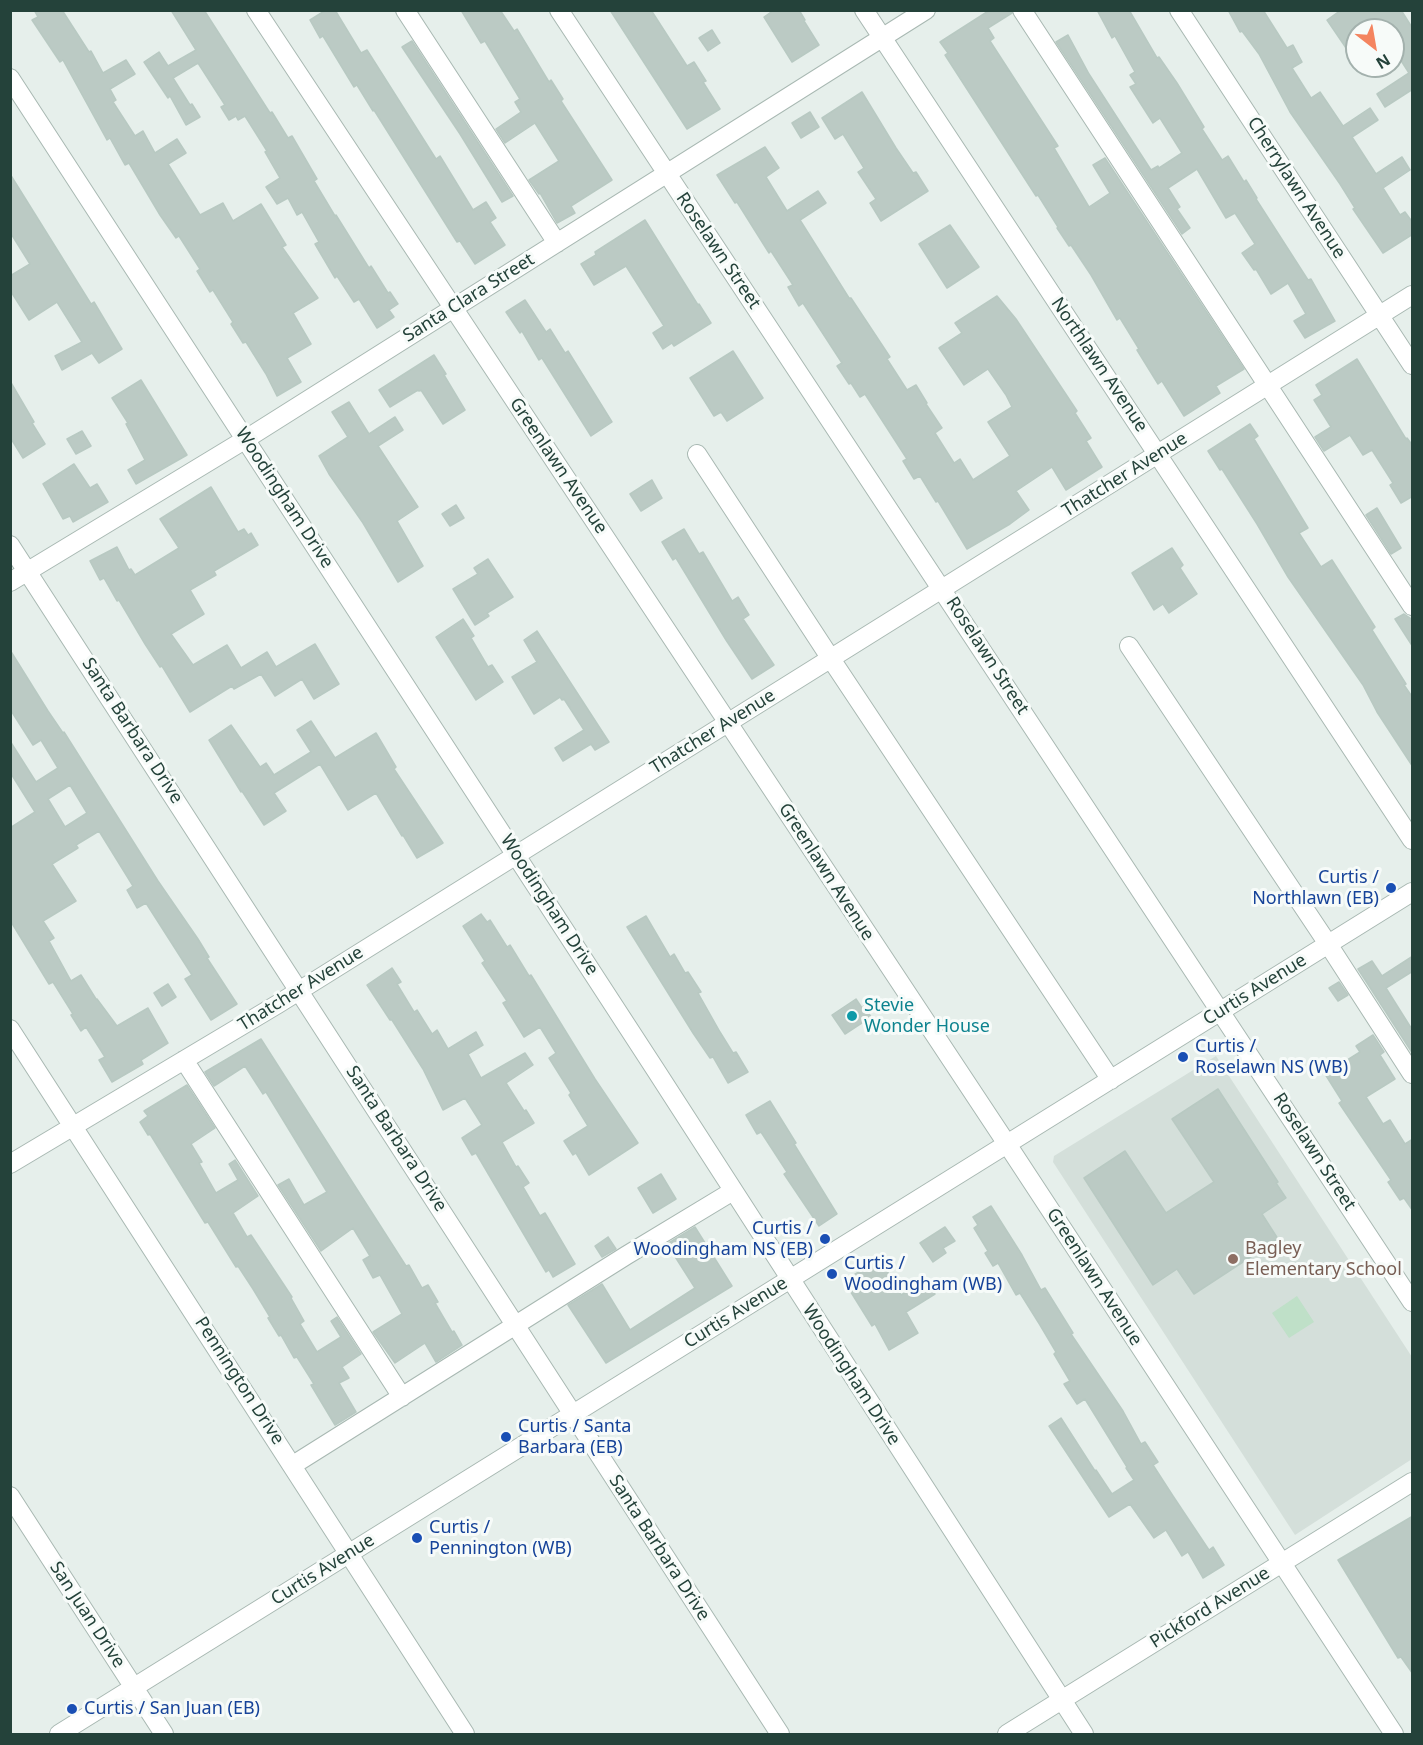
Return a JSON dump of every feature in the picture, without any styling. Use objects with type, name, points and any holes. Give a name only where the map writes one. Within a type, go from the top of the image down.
[{"type":"street","name":"Greenlawn Avenue","points":[[256,10],[1007,1144],[1394,1734]]},
{"type":"street","points":[[405,10],[557,243]]},
{"type":"street","name":"Roselawn Street","points":[[560,10],[1413,1302]]},
{"type":"street","name":"Northlawn Avenue","points":[[864,10],[1413,840]]},
{"type":"street","name":"Santa Clara Street","points":[[10,582],[246,439],[926,10]]},
{"type":"street","points":[[1022,10],[1413,606]]},
{"type":"street","name":"Cherrylawn Avenue","points":[[1179,10],[1413,365]]},
{"type":"street","name":"Woodingham Drive","points":[[10,78],[517,856],[1084,1734]]},
{"type":"street","name":"Thatcher Avenue","points":[[10,1164],[300,990],[517,856],[1413,295]]},
{"type":"street","points":[[697,454],[1111,1080]]},
{"type":"street","name":"Santa Barbara Drive","points":[[10,545],[780,1734]]},
{"type":"street","points":[[1129,646],[1413,1074]]},
{"type":"street","name":"Curtis Avenue","points":[[59,1734],[1413,892]]},
{"type":"street","name":"Pennington Drive","points":[[10,1029],[465,1734]]},
{"type":"street","points":[[184,1060],[402,1397]]},
{"type":"street","points":[[293,1465],[733,1191]]},
{"type":"street","name":"Pickford Avenue","points":[[1007,1734],[1413,1482]]},
{"type":"street","name":"San Juan Drive","points":[[10,1496],[164,1734]]},
{"type":"shaded area","name":"Bagley Elementary School","points":[[1216,1056],[1412,1357],[1412,1459],[1295,1535],[1053,1162],[1054,1156]]},
{"type":"green space","points":[[1297,1296],[1314,1322],[1289,1338],[1272,1313]]},
{"type":"building","points":[[34,10],[62,10],[89,52],[91,51],[103,73],[126,60],[135,74],[110,89],[116,100],[113,102],[135,136],[143,131],[155,153],[177,139],[186,153],[168,164],[200,215],[223,203],[233,221],[261,204],[286,245],[282,247],[318,298],[293,313],[311,344],[287,358],[301,382],[277,396],[246,342],[243,343],[231,324],[233,322],[213,290],[210,292],[197,271],[200,269],[179,236],[176,238],[160,215],[129,163],[125,165],[110,138],[107,140],[63,60],[60,62],[32,20],[38,17]]},
{"type":"building","points":[[171,10],[204,10],[270,113],[272,112],[288,138],[292,136],[317,179],[314,181],[369,268],[371,266],[398,304],[389,310],[394,317],[377,328],[359,299],[354,302],[337,276],[335,278],[315,244],[319,242],[302,212],[297,215],[288,198],[277,204],[266,187],[280,178],[265,152],[267,151],[245,116],[238,120],[236,116],[229,120],[221,107],[225,105],[198,63],[173,78],[200,117],[186,125],[170,96],[168,98],[144,62],[159,52],[168,66],[196,50]]},
{"type":"building","points":[[326,10],[335,10],[361,53],[367,50],[436,159],[440,156],[473,210],[486,202],[496,218],[490,222],[505,245],[475,264],[460,241],[457,242],[374,110],[357,85],[354,87],[323,36],[320,38],[310,20]]},
{"type":"building","points":[[461,10],[500,10],[514,31],[517,29],[612,180],[571,206],[575,213],[557,223],[540,193],[529,180],[559,161],[535,123],[505,143],[496,129],[521,112],[515,102],[520,99],[485,41],[481,43]]},
{"type":"building","points":[[610,10],[651,10],[687,66],[694,62],[706,81],[703,82],[720,109],[687,129]]},
{"type":"building","points":[[774,10],[799,10],[819,45],[792,62],[764,17]]},
{"type":"building","points":[[990,10],[1011,10],[1012,13],[988,28],[994,38],[990,41],[1058,146],[1054,148],[1089,207],[1110,193],[1093,165],[1105,158],[1244,369],[1216,386],[1220,393],[1184,416],[1162,381],[1158,384],[1120,318],[1117,320],[1091,275],[1057,228],[1038,195],[1036,196],[945,55],[948,53],[940,42]]},
{"type":"building","points":[[1097,10],[1129,10],[1157,58],[1159,57],[1177,83],[1222,160],[1228,156],[1244,182],[1246,180],[1308,280],[1311,279],[1335,321],[1305,338],[1294,321],[1306,314],[1288,283],[1271,294],[1256,269],[1254,270],[1242,253],[1255,244],[1235,213],[1226,218],[1197,169],[1168,188],[1180,207],[1177,209],[1190,228],[1182,234],[1056,42],[1068,35],[1089,74],[1151,170],[1158,166],[1159,168],[1182,153],[1160,118],[1153,123],[1130,87],[1136,84],[1130,75],[1135,72],[1115,36],[1112,38]]},
{"type":"building","points":[[1228,10],[1263,10],[1287,48],[1293,45],[1302,62],[1292,68],[1311,98],[1320,92],[1343,126],[1370,108],[1378,120],[1352,137],[1376,174],[1402,157],[1410,170],[1383,188],[1400,215],[1405,212],[1413,223],[1413,234],[1383,253],[1353,209],[1355,208],[1340,184],[1290,112],[1259,54],[1242,31],[1240,32]]},
{"type":"building","points":[[1341,10],[1401,10],[1413,29],[1413,89],[1385,107],[1377,94],[1405,78],[1409,73],[1405,67],[1405,18],[1345,18],[1345,46],[1327,20]]},
{"type":"building","points":[[712,30],[720,43],[708,51],[699,38]]},
{"type":"building","points":[[412,41],[513,196],[502,202],[402,47]]},
{"type":"building","points":[[862,92],[896,148],[928,191],[881,221],[870,203],[876,199],[858,172],[864,168],[843,134],[835,139],[822,118]]},
{"type":"building","points":[[810,112],[819,127],[801,138],[792,123]]},
{"type":"building","points":[[765,147],[779,168],[766,177],[787,211],[818,191],[826,203],[800,220],[849,298],[890,357],[887,359],[907,390],[916,385],[942,428],[935,433],[954,463],[960,459],[973,480],[1010,456],[988,422],[1012,407],[1006,395],[988,369],[964,385],[939,348],[962,333],[955,323],[997,296],[1016,319],[1077,411],[1075,413],[1091,438],[1086,441],[1102,467],[1066,490],[1052,467],[1016,491],[1029,510],[967,549],[920,476],[914,479],[903,461],[907,459],[865,394],[860,397],[851,383],[849,384],[837,366],[842,363],[803,303],[799,306],[788,287],[793,285],[717,175]]},
{"type":"building","points":[[10,174],[91,304],[94,302],[122,349],[99,363],[92,353],[62,370],[55,356],[82,342],[57,302],[29,320],[10,290],[10,276],[30,264],[10,232]]},
{"type":"building","points":[[645,220],[711,323],[674,346],[672,343],[663,349],[653,333],[664,326],[626,266],[594,285],[581,264],[596,255],[595,252]]},
{"type":"building","points":[[950,225],[979,267],[947,288],[919,244]]},
{"type":"building","points":[[525,300],[546,332],[550,329],[565,353],[568,351],[612,422],[591,436],[542,358],[539,360],[522,331],[520,333],[506,312]]},
{"type":"building","points":[[733,351],[763,398],[727,421],[721,412],[714,416],[690,378]]},
{"type":"building","points":[[434,355],[465,410],[443,424],[421,390],[390,407],[379,390]]},
{"type":"building","points":[[1357,359],[1406,439],[1413,446],[1413,496],[1401,503],[1390,485],[1393,483],[1372,450],[1363,455],[1350,435],[1324,451],[1315,437],[1331,427],[1314,400],[1322,395],[1316,385]]},
{"type":"building","points":[[141,380],[187,455],[136,484],[128,470],[145,460],[126,424],[128,423],[112,398]]},
{"type":"building","points":[[10,381],[45,444],[23,458],[10,437]]},
{"type":"building","points":[[349,402],[369,434],[395,417],[403,430],[378,446],[418,507],[397,521],[423,566],[398,582],[319,456],[348,437],[332,412]]},
{"type":"building","points":[[1250,424],[1258,436],[1254,439],[1308,528],[1299,533],[1321,567],[1332,560],[1375,627],[1372,630],[1413,698],[1413,767],[1377,712],[1363,685],[1288,577],[1257,524],[1208,451]]},
{"type":"building","points":[[82,431],[91,446],[76,454],[67,439]]},
{"type":"building","points":[[74,464],[90,488],[97,484],[108,502],[73,522],[70,516],[63,519],[43,484]]},
{"type":"building","points":[[652,480],[662,498],[641,511],[630,494]]},
{"type":"building","points":[[211,487],[238,532],[244,529],[248,535],[251,533],[258,545],[214,571],[216,575],[190,590],[204,614],[171,634],[193,665],[227,645],[241,668],[267,652],[276,667],[315,644],[339,684],[314,699],[302,679],[275,696],[261,674],[234,689],[232,686],[190,712],[119,600],[117,601],[104,578],[100,580],[90,561],[117,547],[129,570],[131,569],[135,575],[179,548],[160,519]]},
{"type":"building","points":[[456,505],[464,518],[450,526],[442,514]]},
{"type":"building","points":[[1377,508],[1401,548],[1391,554],[1366,515]]},
{"type":"building","points":[[684,529],[699,554],[703,552],[732,601],[738,597],[749,615],[743,619],[774,665],[752,679],[676,558],[673,560],[662,542]]},
{"type":"building","points":[[1172,548],[1183,565],[1180,568],[1197,594],[1169,613],[1163,604],[1154,610],[1132,573]]},
{"type":"building","points":[[488,559],[513,597],[487,613],[489,616],[475,625],[453,589],[478,574],[474,568]]},
{"type":"building","points":[[1404,614],[1413,620],[1413,647],[1395,619]]},
{"type":"building","points":[[463,619],[474,636],[471,638],[488,667],[492,665],[503,682],[476,700],[436,637]]},
{"type":"building","points":[[537,631],[609,742],[595,750],[591,744],[563,761],[555,748],[584,730],[564,699],[560,697],[534,714],[512,677],[537,662],[524,640]]},
{"type":"building","points":[[10,650],[158,881],[198,939],[209,957],[207,958],[237,1004],[211,1020],[185,979],[192,975],[146,903],[137,908],[127,890],[133,886],[99,831],[76,845],[78,848],[52,864],[76,901],[43,921],[54,938],[49,941],[71,981],[81,975],[117,1026],[148,1008],[168,1043],[141,1060],[143,1064],[112,1082],[99,1060],[105,1057],[86,1027],[81,1031],[53,982],[49,984],[10,920],[10,828],[35,812],[10,772],[10,741],[36,782],[58,768],[41,740],[33,745],[10,709]],"holes":[[[70,785],[87,813],[65,827],[48,799]]]},
{"type":"building","points":[[311,721],[335,758],[376,733],[396,767],[394,769],[443,843],[417,858],[376,793],[348,810],[320,764],[274,793],[286,811],[264,825],[209,740],[231,725],[260,767],[266,763],[274,775],[311,752],[297,730]]},
{"type":"building","points":[[481,914],[487,922],[490,920],[507,947],[510,945],[529,976],[531,975],[595,1079],[638,1143],[589,1175],[576,1153],[573,1155],[564,1141],[588,1126],[549,1058],[556,1053],[540,1027],[524,1037],[503,1003],[507,1001],[482,963],[485,961],[463,926]]},
{"type":"building","points":[[646,916],[670,957],[674,954],[685,973],[688,972],[701,992],[698,993],[720,1032],[748,1072],[728,1083],[713,1057],[710,1058],[693,1033],[627,927]]},
{"type":"building","points":[[1413,956],[1413,971],[1386,988],[1413,1031],[1413,1054],[1358,969],[1372,961],[1382,976]]},
{"type":"building","points":[[392,968],[401,982],[397,984],[414,1012],[417,1010],[432,1034],[437,1030],[448,1049],[476,1032],[483,1045],[468,1054],[481,1078],[525,1053],[533,1065],[506,1083],[534,1123],[502,1142],[516,1167],[518,1166],[529,1183],[523,1187],[540,1216],[545,1213],[575,1264],[553,1277],[549,1270],[546,1272],[476,1153],[472,1155],[462,1138],[482,1125],[465,1098],[443,1110],[423,1069],[367,985]]},
{"type":"building","points":[[1339,982],[1348,995],[1338,1001],[1329,988]]},
{"type":"building","points":[[168,984],[176,997],[162,1006],[154,993]]},
{"type":"building","name":"Stevie Wonder House","points":[[856,999],[871,1017],[845,1034],[832,1015]]},
{"type":"building","points":[[1373,1035],[1384,1052],[1380,1055],[1395,1079],[1366,1097],[1383,1124],[1390,1120],[1405,1144],[1413,1139],[1413,1211],[1404,1198],[1400,1200],[1388,1182],[1391,1180],[1339,1103],[1342,1101],[1325,1074],[1360,1052],[1356,1046]]},
{"type":"building","points":[[261,1039],[406,1266],[409,1265],[422,1288],[428,1285],[438,1302],[435,1303],[462,1345],[436,1362],[425,1343],[395,1363],[373,1332],[402,1314],[380,1275],[373,1278],[363,1260],[370,1256],[353,1228],[321,1251],[278,1185],[289,1179],[304,1205],[327,1192],[266,1092],[263,1094],[245,1066],[214,1086],[205,1072]]},
{"type":"building","points":[[187,1085],[215,1128],[191,1144],[202,1162],[199,1163],[216,1193],[238,1180],[229,1164],[235,1160],[258,1196],[233,1213],[247,1237],[251,1235],[292,1297],[304,1321],[300,1324],[317,1352],[341,1337],[331,1321],[337,1317],[361,1354],[342,1367],[349,1378],[339,1383],[356,1412],[335,1425],[297,1357],[294,1358],[281,1335],[279,1336],[253,1289],[238,1266],[236,1267],[208,1222],[205,1223],[150,1134],[148,1135],[140,1122],[148,1116],[144,1111]]},
{"type":"building","points":[[1218,1089],[1286,1198],[1262,1214],[1278,1239],[1194,1294],[1177,1269],[1153,1285],[1084,1178],[1125,1151],[1166,1213],[1214,1182],[1172,1119]]},
{"type":"building","points":[[770,1101],[837,1214],[819,1226],[784,1174],[787,1172],[761,1132],[757,1134],[746,1115]]},
{"type":"building","points":[[661,1174],[676,1199],[653,1213],[638,1188]]},
{"type":"building","points":[[991,1206],[1041,1290],[1045,1288],[1073,1333],[1071,1334],[1123,1411],[1141,1444],[1145,1442],[1158,1462],[1153,1465],[1173,1496],[1209,1550],[1213,1547],[1224,1565],[1203,1578],[1188,1552],[1182,1556],[1166,1530],[1154,1538],[1130,1504],[1109,1517],[1049,1426],[1061,1418],[1112,1494],[1134,1480],[1085,1399],[1077,1404],[1064,1384],[1070,1381],[1054,1354],[1056,1352],[1020,1293],[1016,1295],[998,1263],[993,1266],[985,1253],[988,1251],[974,1228],[978,1225],[973,1217]]},
{"type":"building","points":[[695,1227],[732,1286],[606,1363],[568,1305],[602,1284],[630,1330],[695,1288],[667,1244]]},
{"type":"building","points":[[945,1227],[955,1241],[943,1248],[946,1253],[933,1262],[920,1243]]},
{"type":"building","points":[[608,1237],[616,1249],[602,1257],[595,1246]]},
{"type":"building","points":[[880,1259],[901,1295],[927,1280],[935,1294],[906,1312],[918,1333],[889,1350],[875,1324],[872,1326],[844,1281]]},
{"type":"building","points":[[1413,1516],[1413,1674],[1401,1657],[1398,1658],[1338,1560]]},
{"type":"place","name":"Curtis / Northlawn (EB)","points":[[1391,888]]},
{"type":"place","name":"Stevie Wonder House","points":[[852,1016]]},
{"type":"place","name":"Curtis / Roselawn NS (WB)","points":[[1183,1057]]},
{"type":"place","name":"Curtis / Woodingham NS (EB)","points":[[825,1239]]},
{"type":"place","name":"Bagley Elementary School","points":[[1233,1259]]},
{"type":"place","name":"Curtis / Woodingham (WB)","points":[[832,1274]]},
{"type":"place","name":"Curtis / Santa Barbara (EB)","points":[[506,1437]]},
{"type":"place","name":"Curtis / Pennington (WB)","points":[[417,1538]]},
{"type":"place","name":"Curtis / San Juan (EB)","points":[[72,1709]]}]
